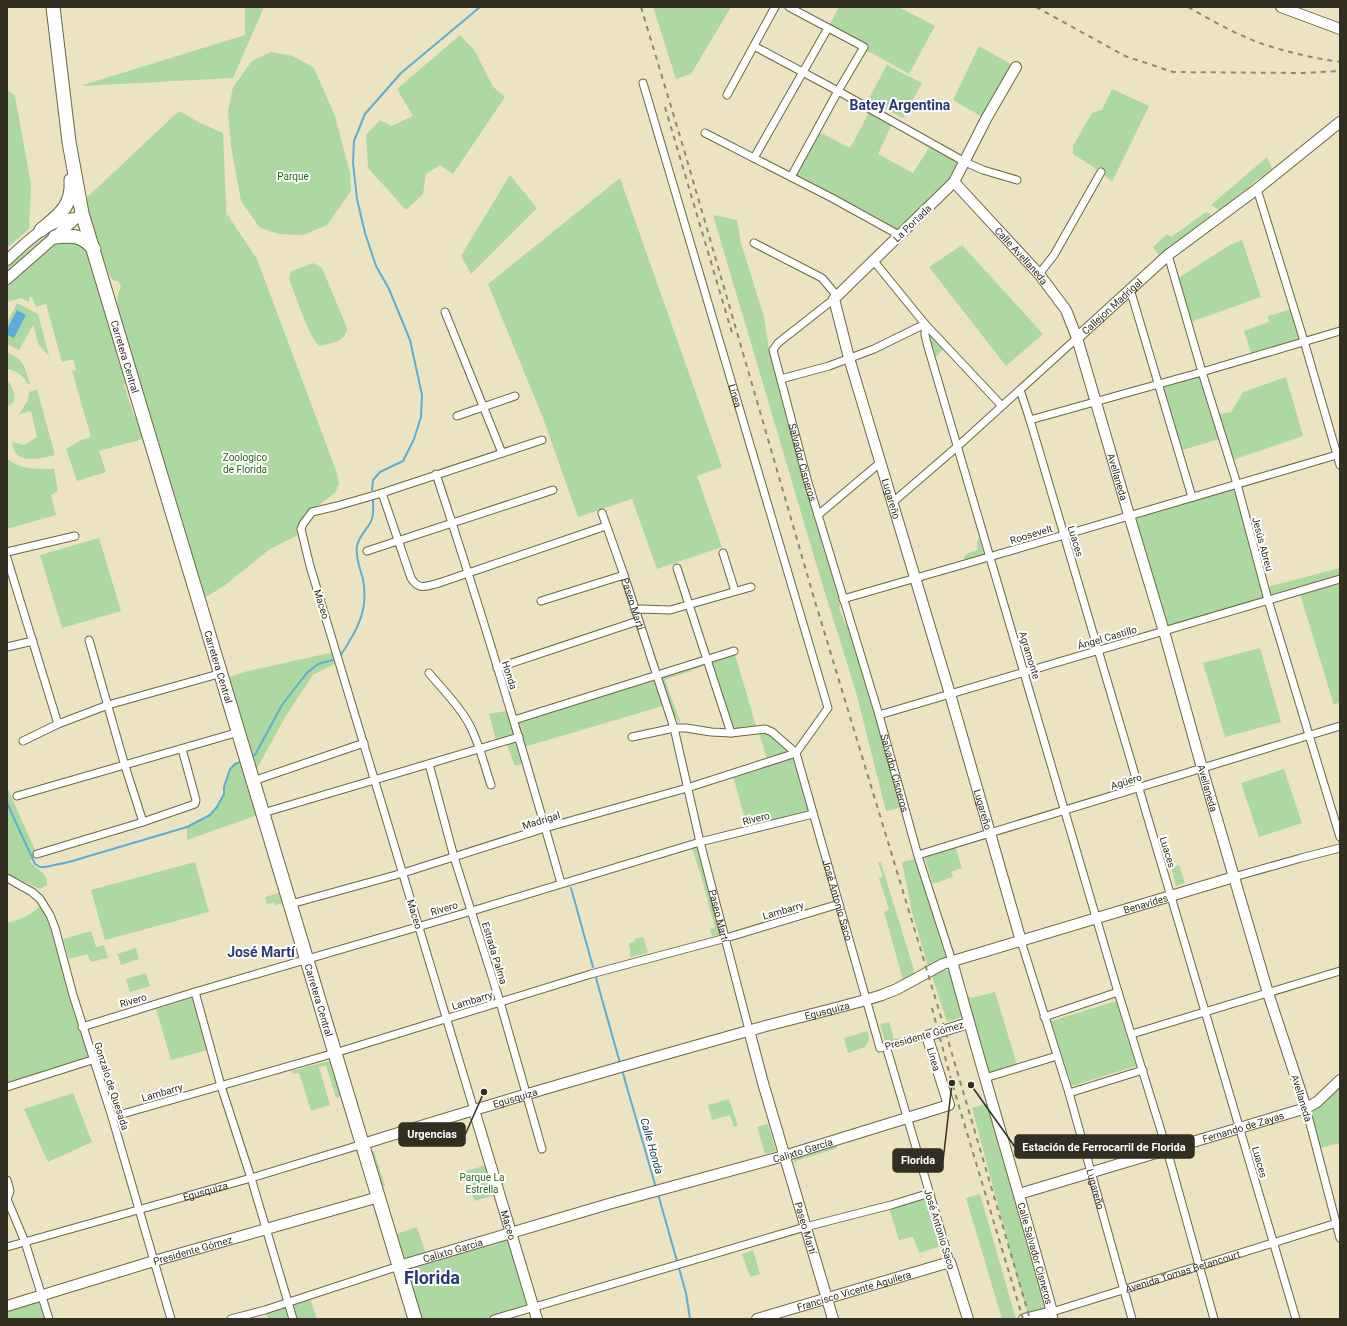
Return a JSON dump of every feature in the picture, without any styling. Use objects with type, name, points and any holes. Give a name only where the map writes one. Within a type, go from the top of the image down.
[{"type":"highway","name":"Carretera Central","points":[[53,7],[69,142],[82,217],[94,249],[415,1319]]},
{"type":"highway","points":[[41,230],[67,206],[71,195],[69,142]]},
{"type":"highway","points":[[55,238],[74,236],[83,238],[94,249]]},
{"type":"street","points":[[726,95],[775,7]]},
{"type":"street","points":[[789,7],[864,47],[790,177]]},
{"type":"street","points":[[1280,7],[1340,29]]},
{"type":"street","points":[[754,158],[828,28]]},
{"type":"street","points":[[754,46],[965,162],[982,170],[1017,180]]},
{"type":"street","name":"La Portada","points":[[773,350],[778,343],[835,298],[954,182],[986,119],[1016,67]]},
{"type":"street","name":"Línea","points":[[643,83],[828,708],[796,753]]},
{"type":"street","name":"Callejon Madrigal","points":[[893,502],[958,446],[1168,255],[1257,189],[1340,122]]},
{"type":"street","points":[[705,133],[832,198],[899,235]]},
{"type":"street","points":[[1039,274],[1054,255],[1101,172]]},
{"type":"street","name":"Calle Avellaneda","points":[[954,182],[1039,274],[1066,310],[1078,338]]},
{"type":"street","points":[[1257,189],[1304,341],[1340,465]]},
{"type":"street","points":[[7,260],[41,230],[61,221],[82,217]]},
{"type":"street","points":[[7,279],[82,217]]},
{"type":"street","points":[[754,243],[822,278],[835,298]]},
{"type":"street","name":"Jesús Abreu","points":[[1168,255],[1237,484],[1268,600],[1340,837]]},
{"type":"street","points":[[873,260],[925,324],[1001,406]]},
{"type":"street","points":[[1130,289],[1192,497]]},
{"type":"street","name":"Lugareño","points":[[835,298],[849,358],[950,694],[1021,941],[1056,1056],[1069,1093],[1132,1319]]},
{"type":"street","points":[[445,312],[502,453]]},
{"type":"street","points":[[781,379],[829,366],[874,349],[925,324]]},
{"type":"street","name":"Agramonte","points":[[925,324],[925,335],[928,347],[1118,992],[1167,1150],[1198,1266],[1214,1319]]},
{"type":"street","points":[[1030,420],[1202,372],[1340,331]]},
{"type":"street","name":"Avellaneda","points":[[1078,338],[1268,993],[1306,1108],[1338,1222],[1340,1238]]},
{"type":"street","name":"Salvador Cisneros","points":[[773,350],[818,515],[879,715],[918,855],[952,962],[968,1023],[1019,1194]]},
{"type":"street","name":"Luaces","points":[[1020,390],[1296,1319]]},
{"type":"street","points":[[457,416],[515,396]]},
{"type":"street","points":[[542,440],[382,493],[411,578],[415,584],[419,586],[426,586],[469,573],[606,526]]},
{"type":"street","name":"Roosevelt","points":[[843,599],[1338,455]]},
{"type":"street","points":[[818,515],[881,462]]},
{"type":"street","name":"Honda","points":[[436,474],[469,573],[514,720],[561,884]]},
{"type":"street","points":[[367,551],[553,490]]},
{"type":"street","name":"Maceo","points":[[382,493],[312,512],[301,529],[402,873],[537,1319]]},
{"type":"street","name":"Paseo Martí","points":[[602,513],[674,728],[700,842],[726,938],[762,1083],[833,1319]]},
{"type":"street","points":[[7,552],[75,536]]},
{"type":"street","points":[[723,553],[735,591]]},
{"type":"street","points":[[7,558],[58,724]]},
{"type":"street","points":[[677,568],[731,732]]},
{"type":"street","points":[[541,601],[624,575]]},
{"type":"street","name":"Ángel Castillo","points":[[879,715],[1227,611],[1340,579]]},
{"type":"street","points":[[635,610],[670,610],[751,587]]},
{"type":"street","points":[[497,668],[638,621]]},
{"type":"street","points":[[88,640],[143,822]]},
{"type":"street","points":[[7,647],[33,641]]},
{"type":"street","points":[[514,720],[734,651]]},
{"type":"street","points":[[23,741],[58,724],[108,705],[222,673]]},
{"type":"street","points":[[429,673],[464,715],[479,748],[491,785]]},
{"type":"street","name":"Agüero","points":[[918,855],[1340,726]]},
{"type":"street","points":[[632,737],[674,728],[686,728],[712,732],[765,729],[772,732],[796,753]]},
{"type":"street","points":[[17,796],[239,732]]},
{"type":"street","points":[[263,813],[519,737]]},
{"type":"street","points":[[254,780],[364,743]]},
{"type":"street","points":[[37,854],[143,822],[195,804],[196,800],[182,749]]},
{"type":"street","name":"Madrigal","points":[[291,904],[402,873],[545,828],[687,788],[796,753]]},
{"type":"street","name":"José Antonio Saco","points":[[796,753],[866,1000],[907,1118],[968,1319]]},
{"type":"street","name":"Estrada Palma","points":[[429,764],[454,857],[500,1002],[542,1149]]},
{"type":"street","name":"Rivero","points":[[82,1027],[306,958],[472,911],[700,842],[813,814]]},
{"type":"street","name":"Benavides","points":[[952,962],[1234,877],[1340,848]]},
{"type":"street","name":"Gonzalo de Quesada","points":[[7,878],[40,899],[50,915],[82,1027],[112,1117],[171,1319]]},
{"type":"street","name":"Lambarry","points":[[112,1117],[335,1053],[598,972],[726,938],[839,904]]},
{"type":"street","name":"Egusquiza","points":[[7,1247],[252,1178],[622,1066],[749,1030],[866,1000],[897,989],[943,964],[952,962]]},
{"type":"street","points":[[1132,1034],[1340,971]]},
{"type":"street","points":[[195,992],[221,1086],[252,1178],[293,1319]]},
{"type":"street","points":[[1044,1017],[1118,992]]},
{"type":"street","name":"Presidente Gómez","points":[[883,1047],[927,1036],[968,1023]]},
{"type":"street","name":"Línea","points":[[927,1036],[949,1105]]},
{"type":"street","points":[[985,1078],[1056,1056]]},
{"type":"street","points":[[7,1087],[92,1060]]},
{"type":"street","points":[[1069,1093],[1143,1070]]},
{"type":"street","name":"Fernando de Zayas","points":[[1019,1194],[1306,1108],[1317,1102],[1340,1080]]},
{"type":"street","name":"Calixto García","points":[[231,1319],[399,1266],[612,1203],[784,1156],[949,1105]]},
{"type":"street","points":[[7,1180],[10,1191],[7,1199],[25,1242],[49,1319]]},
{"type":"street","points":[[494,1319],[805,1227],[891,1205],[930,1193]]},
{"type":"street","name":"Calle Salvador Cisneros","points":[[1019,1194],[1053,1316]]},
{"type":"street","name":"Presidente Gómez","points":[[7,1306],[154,1261],[379,1197]]},
{"type":"street","name":"Avenida Tomas Betancourt","points":[[1024,1319],[1053,1316],[1123,1290],[1338,1222]]},
{"type":"street","name":"Francisco Vicente Aguilera","points":[[757,1319],[950,1262]]},
{"type":"green space","points":[[245,7],[264,7],[233,78],[80,86],[245,35]]},
{"type":"green space","points":[[653,7],[731,7],[691,74],[676,79]]},
{"type":"green space","points":[[839,7],[899,7],[935,26],[909,74],[872,53],[862,50],[828,28]]},
{"type":"green space","points":[[460,35],[475,51],[493,87],[505,97],[453,174],[440,165],[426,174],[423,194],[406,210],[368,168],[366,135],[380,120],[391,126],[413,116],[397,89]]},
{"type":"green space","points":[[979,46],[1016,67],[986,119],[953,100]]},
{"type":"green space","name":"Parque","points":[[271,52],[293,56],[314,68],[335,116],[350,173],[351,191],[327,225],[303,235],[279,234],[260,228],[241,201],[231,146],[228,111],[233,87],[252,61]]},
{"type":"green space","points":[[887,65],[922,83],[903,118],[868,100]]},
{"type":"green space","points":[[1112,89],[1149,106],[1112,182],[1101,172],[1073,154],[1073,146],[1092,113],[1102,110]]},
{"type":"green space","points":[[7,90],[15,96],[31,184],[29,229],[7,248]]},
{"type":"green space","points":[[871,109],[893,122],[878,154],[913,173],[932,143],[965,162],[954,182],[899,235],[791,177],[817,131],[850,148]]},
{"type":"green space","name":"Zoologico de Florida","points":[[179,111],[200,123],[223,133],[227,229],[227,214],[257,259],[337,473],[339,484],[335,493],[315,508],[300,534],[270,549],[224,586],[199,601],[153,444],[118,307],[117,299],[121,288],[119,282],[113,280],[107,271],[81,203]]},
{"type":"green space","points":[[1267,157],[1272,168],[1269,172],[1255,181],[1219,210],[1211,205]]},
{"type":"green space","points":[[510,175],[537,208],[471,274],[461,256]]},
{"type":"green space","points":[[620,178],[722,467],[697,476],[722,547],[657,569],[632,499],[578,517],[543,418],[488,284]]},
{"type":"green space","points":[[1206,212],[1210,214],[1211,218],[1159,255],[1153,247],[1167,234],[1171,237]]},
{"type":"green space","points":[[713,215],[737,220],[741,243],[764,317],[769,349],[841,603],[839,608],[845,623],[849,628],[872,701],[900,808],[886,811],[856,692],[821,580]]},
{"type":"green space","points":[[68,222],[7,275],[7,267],[55,228]]},
{"type":"green space","points":[[62,239],[87,245],[127,374],[124,385],[134,416],[142,424],[146,438],[99,451],[106,472],[77,481],[66,449],[81,440],[91,437],[72,371],[76,370],[73,359],[62,362],[46,304],[36,307],[32,297],[29,297],[29,302],[21,298],[7,302],[7,285]]},
{"type":"green space","points":[[1242,240],[1261,297],[1188,323],[1175,280],[1230,245]]},
{"type":"green space","points":[[962,245],[1043,334],[1006,366],[929,267]]},
{"type":"green space","points":[[313,263],[322,268],[347,328],[346,333],[341,339],[333,343],[320,346],[307,326],[289,279],[292,271]]},
{"type":"green space","points":[[17,303],[38,314],[49,356],[39,345],[33,325],[19,350],[7,344],[7,323]]},
{"type":"green space","points":[[1291,309],[1301,335],[1299,338],[1251,353],[1244,331],[1269,322],[1268,316]]},
{"type":"green space","points":[[931,335],[944,349],[935,358],[929,340]]},
{"type":"green space","points":[[7,352],[21,361],[30,384],[28,384],[17,372],[7,369]]},
{"type":"green space","points":[[1202,372],[1216,415],[1231,412],[1243,392],[1286,377],[1303,436],[1230,461],[1223,438],[1179,451],[1159,384]]},
{"type":"green space","points":[[7,380],[13,391],[14,398],[13,402],[7,406]]},
{"type":"green space","points":[[37,389],[55,455],[28,459],[23,458],[15,452],[12,442],[24,445],[37,437],[31,411],[19,414],[28,400],[29,392]]},
{"type":"green space","points":[[7,458],[23,467],[35,469],[54,469],[58,491],[51,495],[56,515],[7,529]]},
{"type":"green space","points":[[1237,484],[1268,600],[1271,594],[1267,587],[1340,568],[1340,702],[1334,705],[1299,591],[1164,631],[1129,515]]},
{"type":"green space","points":[[99,538],[121,611],[62,628],[40,555]]},
{"type":"green space","points":[[979,538],[984,554],[981,557],[965,560],[964,557],[968,553],[977,550],[977,541]]},
{"type":"green space","points":[[1260,648],[1281,722],[1225,737],[1203,663]]},
{"type":"green space","points":[[734,651],[757,729],[765,729],[796,753],[813,814],[748,830],[732,773],[768,762],[758,730],[731,733],[707,665],[665,680],[681,724],[666,705],[524,747],[528,762],[515,766],[507,745],[497,743],[489,714],[511,710],[514,719]]},
{"type":"green space","points":[[334,652],[336,663],[313,675],[287,714],[256,770],[263,813],[187,840],[187,827],[210,815],[221,802],[230,769],[235,764],[241,764],[248,765],[256,769],[229,677],[244,672]]},
{"type":"green space","points":[[1284,769],[1302,823],[1259,837],[1241,783]]},
{"type":"green space","points":[[7,787],[37,854],[30,861],[46,877],[47,885],[40,889],[7,874]]},
{"type":"green space","points":[[955,846],[962,868],[951,872],[953,877],[933,884],[924,856]]},
{"type":"green space","points":[[698,847],[721,933],[719,935],[712,936],[710,929],[715,928],[700,872],[692,849]]},
{"type":"green space","points":[[915,859],[946,958],[928,967],[912,912],[902,862]]},
{"type":"green space","points":[[195,862],[209,912],[105,940],[91,890]]},
{"type":"green space","points":[[880,862],[914,970],[913,976],[903,980],[884,912],[889,909],[879,878],[883,876],[878,863]]},
{"type":"green space","points":[[1179,865],[1185,883],[1176,886],[1171,868]]},
{"type":"green space","points":[[279,893],[282,903],[275,905],[274,903],[267,904],[265,897]]},
{"type":"green space","points":[[39,907],[46,907],[92,1060],[7,1087],[7,923],[24,917]]},
{"type":"green space","points":[[91,931],[96,947],[104,945],[108,958],[91,962],[87,954],[69,959],[63,939]]},
{"type":"green space","points":[[643,937],[648,953],[631,957],[629,943],[635,942],[634,939]]},
{"type":"green space","points":[[136,948],[139,959],[121,965],[117,954]]},
{"type":"green space","points":[[944,970],[950,971],[963,1015],[947,1022],[932,976]]},
{"type":"green space","points":[[146,973],[150,986],[130,992],[126,979]]},
{"type":"green space","points":[[995,992],[1018,1068],[985,1078],[963,1000],[968,999],[967,997],[969,996],[971,998]]},
{"type":"green space","points":[[193,998],[208,1050],[171,1060],[156,1009]]},
{"type":"green space","points":[[1116,1001],[1136,1066],[1072,1086],[1051,1021]]},
{"type":"green space","points":[[889,1022],[894,1040],[885,1043],[880,1024]]},
{"type":"green space","points":[[868,1031],[869,1040],[865,1047],[848,1053],[844,1038]]},
{"type":"green space","points":[[332,1060],[342,1096],[336,1098],[326,1065],[319,1067],[330,1105],[311,1111],[299,1073],[293,1074],[292,1071]]},
{"type":"green space","points":[[1340,1089],[1340,1143],[1321,1148],[1310,1112],[1336,1090]]},
{"type":"green space","points":[[73,1093],[92,1142],[48,1162],[24,1109]]},
{"type":"green space","points":[[729,1099],[738,1126],[734,1127],[730,1115],[712,1120],[708,1105]]},
{"type":"green space","points":[[992,1102],[1054,1319],[1024,1319],[1029,1317],[1019,1285],[972,1108]]},
{"type":"green space","points":[[768,1124],[776,1151],[765,1154],[757,1127]]},
{"type":"green space","points":[[836,1143],[837,1148],[796,1161],[797,1167],[793,1157]]},
{"type":"green space","points":[[374,1151],[385,1186],[381,1187],[371,1152]]},
{"type":"green space","name":"Parque La Estrella","points":[[491,1164],[499,1194],[474,1201],[466,1171]]},
{"type":"green space","points":[[930,1193],[945,1245],[919,1253],[913,1237],[899,1240],[888,1205]]},
{"type":"green space","points":[[980,1194],[1016,1319],[1002,1319],[966,1198]]},
{"type":"green space","points":[[417,1227],[427,1257],[511,1233],[533,1308],[494,1319],[415,1319],[390,1236]]},
{"type":"green space","points":[[753,1250],[760,1274],[750,1277],[742,1254]]},
{"type":"green space","points":[[309,1295],[317,1319],[268,1319],[265,1310]]},
{"type":"green space","points":[[43,1296],[50,1319],[7,1319],[7,1306]]},
{"type":"water","points":[[17,310],[26,315],[14,338],[7,335],[7,329]]},
{"type":"waterway","points":[[372,490],[373,480],[380,472],[403,461],[414,439],[421,417],[422,395],[410,340],[389,289],[376,266],[365,233],[357,199],[353,163],[354,141],[365,114],[401,73],[480,7]]},
{"type":"waterway","points":[[340,656],[352,638],[363,610],[363,579],[357,558],[357,546],[360,538],[372,519],[373,501]]},
{"type":"waterway","points":[[250,757],[255,755],[282,705],[307,673],[318,664],[336,659]]},
{"type":"waterway","points":[[7,803],[35,864],[40,867],[45,867],[69,862],[187,827],[210,815],[217,807],[224,794],[224,787],[230,769],[235,764],[243,761]]},
{"type":"waterway","name":"Calle Honda","points":[[571,888],[593,967]]},
{"type":"waterway","name":"Calle Honda","points":[[596,978],[620,1063]]},
{"type":"waterway","name":"Calle Honda","points":[[622,1070],[656,1188]]},
{"type":"waterway","name":"Calle Honda","points":[[658,1194],[686,1293],[690,1319]]},
{"type":"railway","points":[[641,7],[685,153],[814,598],[945,1030],[1030,1319]]},
{"type":"railway","points":[[1036,7],[1125,56],[1173,72],[1303,73],[1340,71]]},
{"type":"railway","points":[[1188,7],[1214,22],[1260,43],[1320,59],[1340,62]]},
{"type":"railway","points":[[665,107],[732,333]]},
{"type":"railway","points":[[932,1008],[952,1083],[1023,1319]]},
{"type":"place","name":"Florida","points":[[952,1083]]},
{"type":"place","name":"Estación de Ferrocarril de Florida","points":[[971,1085]]},
{"type":"place","name":"Urgencias","points":[[484,1092]]},
{"type":"district","name":"Batey Argentina","points":[[900,105]]},
{"type":"district","name":"José Martí","points":[[261,952]]},
{"type":"district","name":"Florida","points":[[432,1278]]}]
